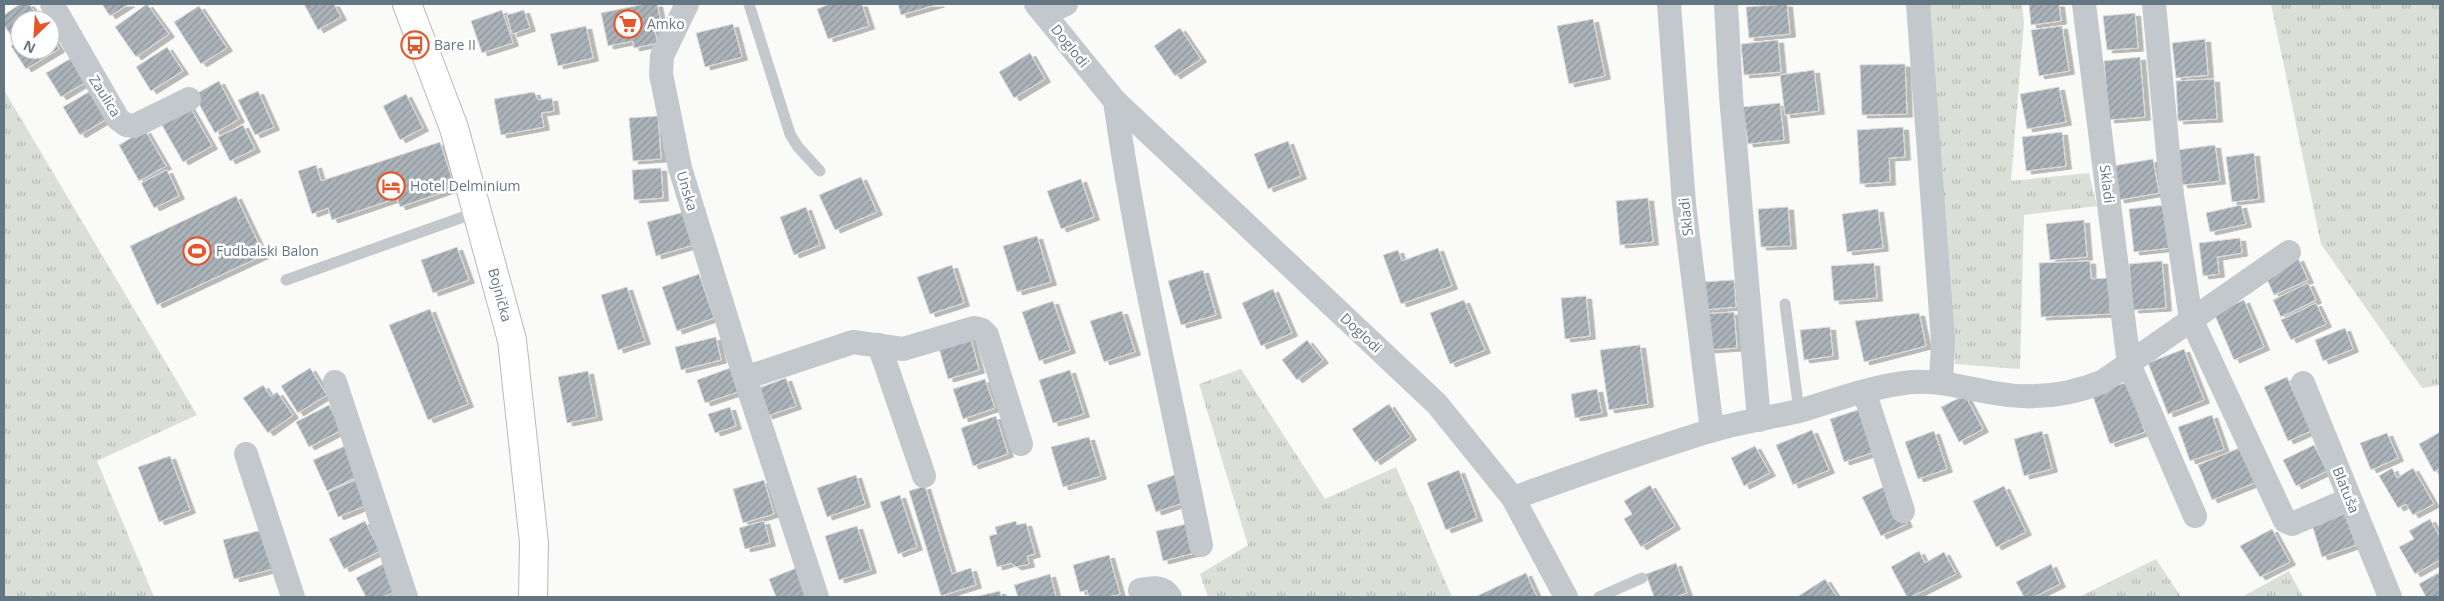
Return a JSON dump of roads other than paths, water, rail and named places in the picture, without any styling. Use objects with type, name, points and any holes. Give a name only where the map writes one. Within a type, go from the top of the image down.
[{"type":"main road","name":"Bojnička","points":[[407,4],[454,128],[512,340],[534,543],[533,597]]},
{"type":"street","name":"Zaulica","points":[[52,4],[118,119],[126,125],[134,126],[190,99]]},
{"type":"street","name":"Unska","points":[[687,4],[662,56],[661,74],[680,168],[745,378],[817,597]]},
{"type":"street","name":"Doglodi","points":[[1066,4],[1040,9],[1115,101],[1437,404],[1513,498],[1566,597]]},
{"type":"street","name":"Skladi","points":[[1668,4],[1684,204],[1712,430]]},
{"type":"street","points":[[1726,4],[1731,96],[1759,420]]},
{"type":"street","points":[[1918,4],[1944,341],[1942,382]]},
{"type":"street","name":"Skladi","points":[[2084,4],[2129,364],[2195,516]]},
{"type":"street","points":[[2154,4],[2172,195],[2191,319],[2285,520],[2292,524],[2350,499]]},
{"type":"street","name":"Doglodi","points":[[1115,101],[1150,301],[1201,545]]},
{"type":"street","points":[[1513,498],[1712,430],[1799,411],[1864,391],[1913,382],[1942,382],[1996,394],[2049,397],[2080,391],[2102,382],[2289,252]]},
{"type":"street","points":[[745,378],[853,342],[903,349],[974,328],[982,330],[987,335],[1021,444]]},
{"type":"street","points":[[879,345],[924,476]]},
{"type":"street","points":[[335,382],[406,597]]},
{"type":"street","name":"Blatuša","points":[[2303,383],[2390,597]]},
{"type":"street","points":[[1864,391],[1903,511]]},
{"type":"street","points":[[246,454],[293,597]]},
{"type":"street","points":[[1140,590],[1155,587],[1163,589],[1170,597]]},
{"type":"lane","points":[[749,4],[790,134],[798,147],[820,171]]},
{"type":"lane","points":[[286,280],[477,212]]},
{"type":"lane","points":[[1785,304],[1799,411]]},
{"type":"lane","points":[[1599,597],[1642,578]]},
{"type":"place","name":"Amko","points":[[628,24]]},
{"type":"place","name":"Bare II","points":[[415,45]]},
{"type":"place","name":"Hotel Delminium","points":[[391,186]]},
{"type":"place","name":"Fudbalski Balon","points":[[197,251]]}]
